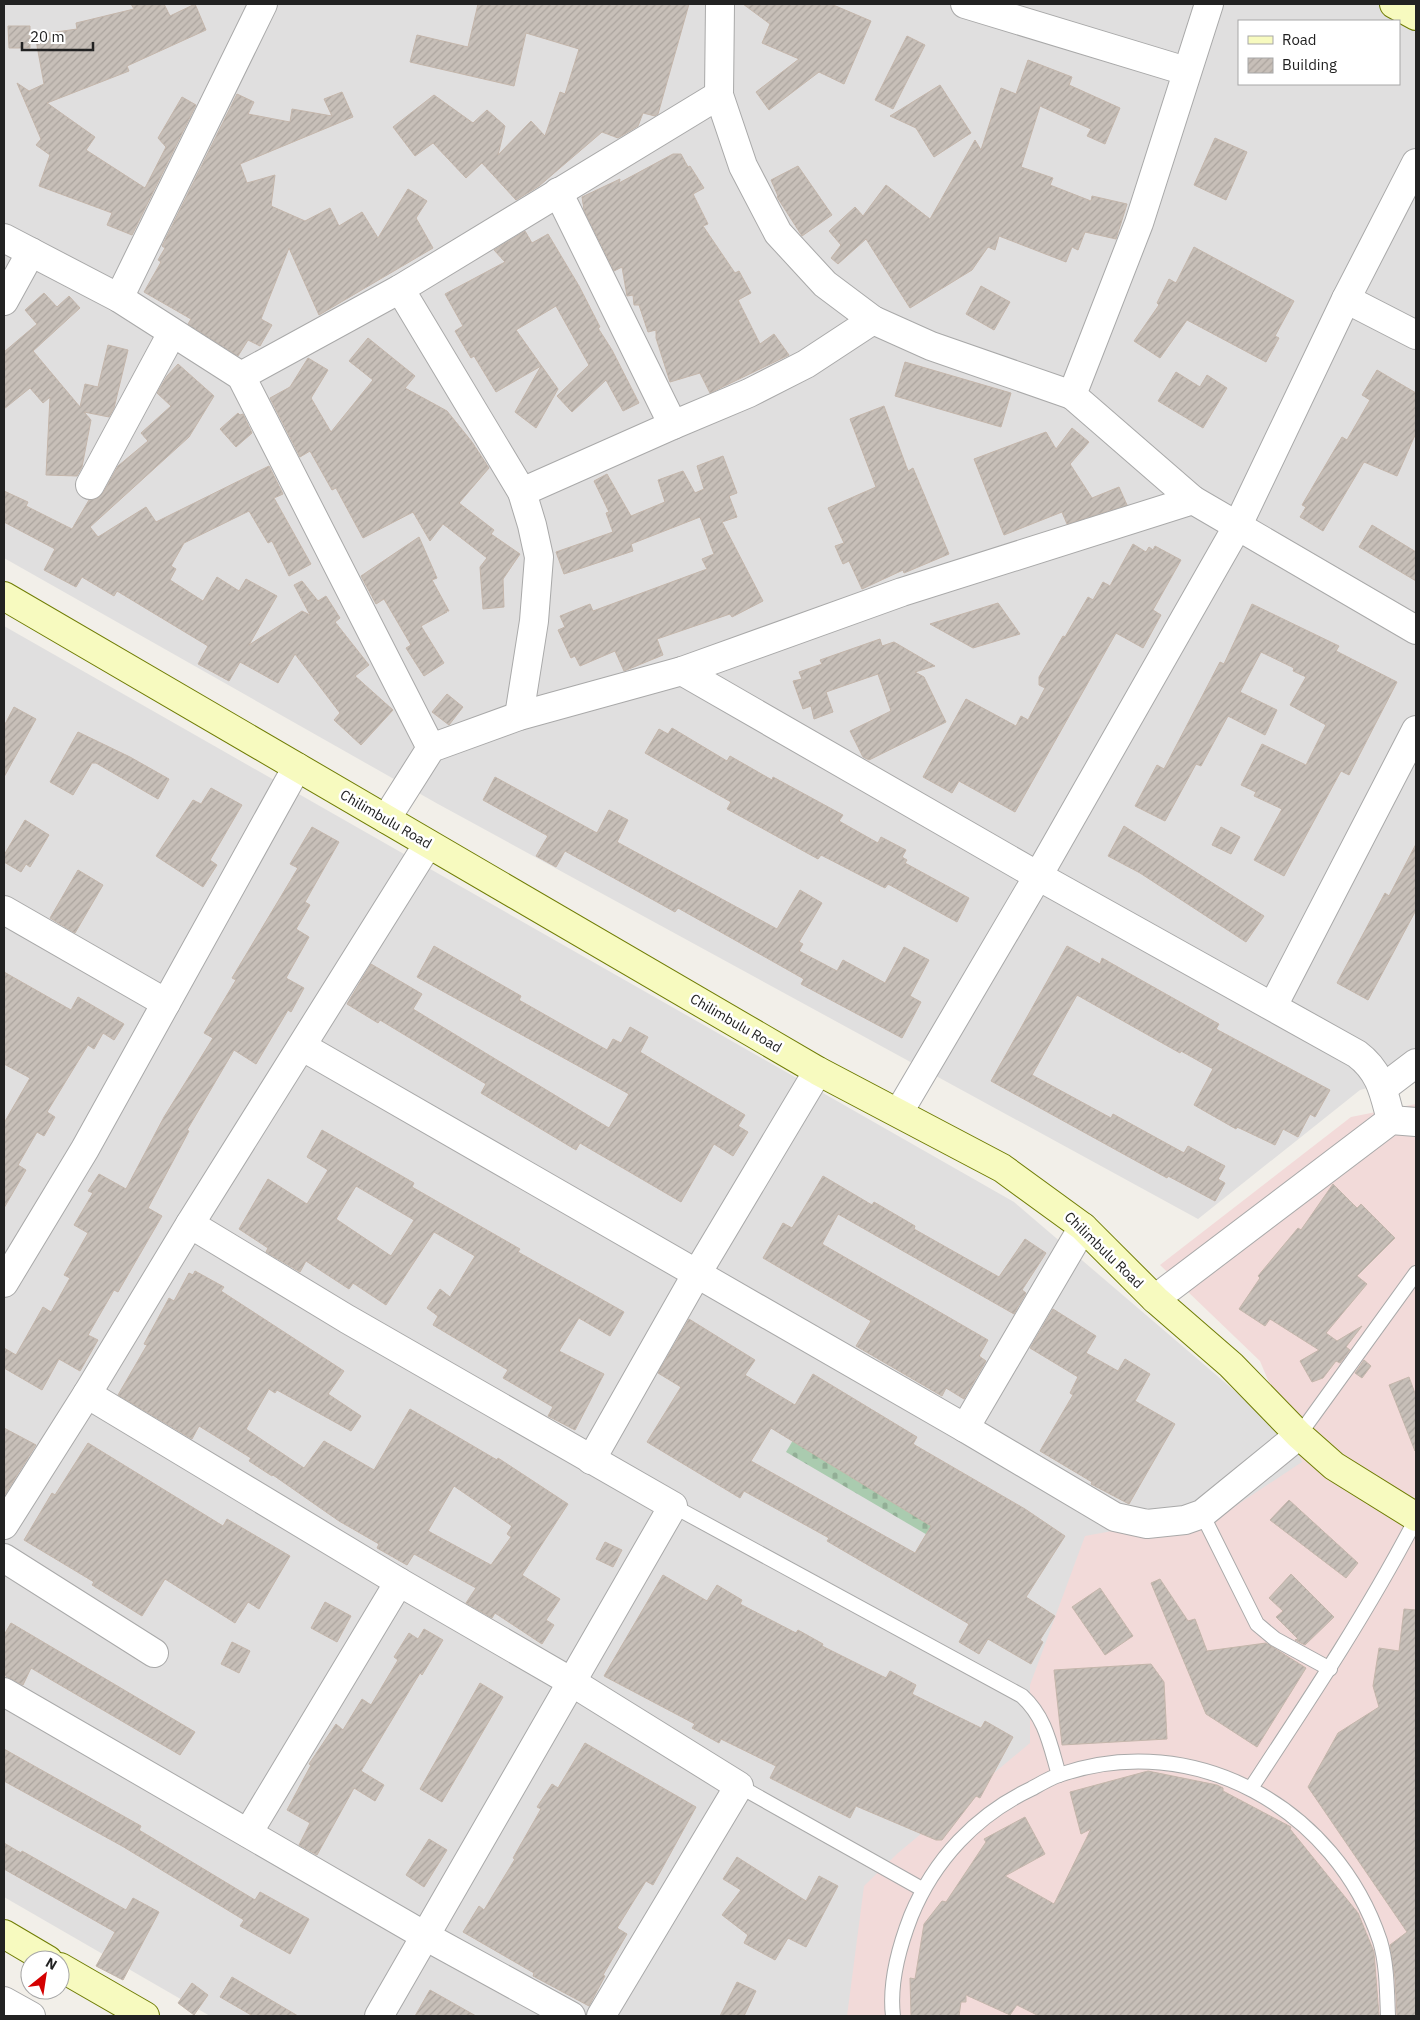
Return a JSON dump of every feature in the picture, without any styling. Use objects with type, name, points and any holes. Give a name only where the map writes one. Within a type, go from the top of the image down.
[{"type":"main road","points":[[1394,4],[1416,16]]},
{"type":"main road","name":"Chilimbulu Road","points":[[4,596],[818,1071],[900,1112],[1002,1168],[1084,1227],[1155,1299],[1231,1366],[1299,1435],[1334,1466],[1416,1518]]},
{"type":"main road","points":[[4,1934],[31,1950]]},
{"type":"main road","points":[[70,1973],[146,2016]]},
{"type":"street","points":[[119,298],[263,4]]},
{"type":"street","points":[[720,4],[719,95],[743,166],[778,233],[825,284],[872,320],[931,346],[1072,395],[1193,500],[1236,527],[1416,630]]},
{"type":"street","points":[[966,4],[1186,71]]},
{"type":"street","points":[[1072,395],[1139,223],[1186,71],[1209,4]]},
{"type":"street","points":[[241,376],[400,289],[719,95]]},
{"type":"street","points":[[900,1112],[1038,876],[1236,527],[1346,299],[1416,163]]},
{"type":"street","points":[[558,192],[673,424]]},
{"type":"street","points":[[4,238],[119,298],[241,376],[431,748]]},
{"type":"street","points":[[4,301],[31,252]]},
{"type":"street","points":[[400,289],[522,492],[532,524],[539,557],[534,621],[519,716]]},
{"type":"street","points":[[1346,299],[1416,335]]},
{"type":"street","points":[[522,492],[673,424],[749,393],[806,364],[872,320]]},
{"type":"street","points":[[90,485],[172,333]]},
{"type":"street","points":[[386,819],[431,748],[519,716],[682,671],[902,592],[1193,500]]},
{"type":"street","points":[[682,671],[1038,876],[1273,1006],[1370,1064],[1404,1121],[1155,1299]]},
{"type":"street","points":[[1273,1006],[1416,730]]},
{"type":"street","points":[[4,1283],[85,1148],[297,767]]},
{"type":"street","points":[[4,1525],[87,1394],[190,1224],[303,1048],[428,844]]},
{"type":"street","points":[[4,910],[166,1003]]},
{"type":"street","points":[[303,1048],[1115,1516],[1147,1524],[1185,1520],[1202,1514],[1299,1435]]},
{"type":"street","points":[[1383,1088],[1416,1063]]},
{"type":"street","points":[[591,1460],[696,1275],[818,1071]]},
{"type":"street","points":[[190,1224],[346,1319],[673,1506],[570,1680],[427,1937],[379,2016]]},
{"type":"street","points":[[965,1428],[1084,1227]]},
{"type":"street","points":[[87,1394],[399,1582],[570,1680],[739,1786],[601,2016]]},
{"type":"street","points":[[4,1558],[154,1653]]},
{"type":"street","points":[[248,1833],[399,1582]]},
{"type":"street","points":[[4,1692],[427,1937],[571,2016]]},
{"type":"street","points":[[4,2000],[31,2016]]},
{"type":"lane","points":[[1299,1435],[1416,1273]]},
{"type":"lane","points":[[673,1506],[1022,1696],[1042,1718],[1059,1775]]},
{"type":"lane","points":[[1202,1514],[1257,1624],[1276,1639],[1330,1669]]},
{"type":"lane","points":[[1251,1788],[1330,1669],[1380,1588],[1416,1518]]},
{"type":"lane","points":[[893,2016],[891,2003],[900,1944],[922,1889],[958,1840],[1004,1801],[1059,1775],[1107,1764],[1156,1762],[1205,1771],[1251,1788],[1287,1810],[1319,1838],[1346,1870],[1366,1907],[1380,1943],[1388,2016]]},
{"type":"lane","points":[[739,1786],[922,1889]]},
{"type":"shaded area","points":[[4,4],[1416,4],[1415,1075],[1360,1090],[1198,1219],[438,804],[4,558]]},
{"type":"shaded area","points":[[4,626],[1014,1202],[1416,1546],[1416,2016],[210,2016],[4,1897]]},
{"type":"shaded area","points":[[1416,1104],[1416,2016],[847,2016],[864,1886],[898,1853],[1030,1743],[1030,1685],[1085,1536],[1231,1509],[1302,1462],[1260,1361],[1160,1265],[1351,1117]]},
{"type":"green space","points":[[809,1413],[987,1570],[786,1452]]},
{"type":"building","points":[[131,4],[164,4],[170,16],[195,4],[206,30],[127,66],[129,71],[47,103],[95,137],[86,150],[145,188],[166,147],[158,138],[182,97],[196,105],[132,235],[107,225],[112,213],[39,186],[50,155],[36,145],[41,139],[17,83],[29,91],[44,84],[35,35],[77,29],[76,23],[134,9]]},
{"type":"building","points":[[478,4],[689,4],[658,114],[655,116],[643,113],[638,126],[618,138],[602,132],[539,186],[516,200],[482,163],[466,178],[433,143],[415,156],[393,127],[434,95],[473,123],[487,110],[505,126],[498,155],[531,121],[545,136],[560,92],[565,94],[579,49],[526,33],[514,86],[410,62],[417,35],[468,47]]},
{"type":"building","points":[[743,4],[831,4],[871,21],[844,84],[819,72],[769,110],[756,92],[799,59],[762,43],[770,24]]},
{"type":"building","points":[[8,26],[30,26],[30,48],[9,48]]},
{"type":"building","points":[[907,36],[925,45],[893,109],[875,100]]},
{"type":"building","points":[[1028,60],[1072,77],[1069,85],[1120,108],[1105,144],[1087,136],[1091,129],[1040,106],[1021,167],[1053,178],[1050,185],[1091,201],[1092,196],[1127,204],[1116,239],[1085,232],[1078,250],[1072,247],[1066,262],[999,236],[995,250],[988,247],[972,270],[910,308],[866,239],[838,264],[831,258],[841,245],[829,231],[855,207],[863,216],[886,185],[930,219],[975,140],[981,150],[1001,88],[1016,94]]},
{"type":"building","points":[[940,85],[971,133],[934,157],[916,128],[890,116]]},
{"type":"building","points":[[342,92],[353,117],[240,164],[247,183],[275,175],[271,206],[305,221],[330,208],[339,226],[362,212],[378,238],[408,189],[427,201],[416,218],[433,248],[319,315],[289,248],[261,319],[272,325],[260,346],[248,340],[238,356],[188,324],[191,319],[144,292],[161,262],[158,260],[165,248],[162,246],[237,94],[254,102],[248,114],[290,122],[292,109],[332,116],[324,99]]},
{"type":"building","points":[[1215,138],[1247,152],[1226,200],[1194,185]]},
{"type":"building","points":[[673,154],[681,154],[704,188],[693,194],[708,224],[703,226],[735,273],[739,271],[751,293],[738,300],[760,344],[774,334],[789,355],[710,393],[700,373],[670,382],[656,338],[656,330],[648,332],[639,305],[634,305],[633,295],[627,296],[622,267],[614,271],[584,210],[582,197],[620,179],[619,183]]},
{"type":"building","points":[[798,166],[832,215],[802,236],[777,197],[771,180]]},
{"type":"building","points":[[525,231],[532,243],[548,234],[579,286],[600,327],[598,328],[612,350],[639,403],[623,411],[606,380],[572,412],[557,396],[589,365],[556,306],[516,330],[558,389],[536,428],[515,412],[541,366],[496,392],[474,356],[471,358],[455,331],[463,326],[445,294],[505,262],[494,250]]},
{"type":"building","points":[[1194,247],[1294,301],[1275,336],[1279,338],[1266,362],[1187,320],[1160,358],[1134,341],[1159,305],[1157,303],[1169,279],[1176,283]]},
{"type":"building","points":[[981,286],[1010,302],[994,330],[966,314]]},
{"type":"building","points":[[44,293],[57,307],[69,296],[80,308],[33,351],[80,407],[85,384],[98,387],[108,345],[128,350],[114,408],[109,417],[84,412],[91,420],[82,467],[77,476],[46,475],[50,397],[43,403],[30,388],[4,409],[4,352],[37,324],[25,310]]},
{"type":"building","points":[[368,338],[415,376],[405,388],[447,411],[472,442],[489,468],[459,503],[494,530],[491,534],[520,554],[503,579],[504,607],[483,609],[480,567],[487,558],[443,524],[430,541],[413,512],[363,538],[336,488],[332,490],[310,451],[300,457],[270,398],[290,387],[308,358],[328,370],[311,398],[331,432],[373,380],[349,361]]},
{"type":"building","points":[[905,362],[1011,393],[1001,427],[895,396]]},
{"type":"building","points":[[178,364],[214,396],[189,437],[90,527],[98,537],[146,507],[156,522],[269,466],[283,494],[274,498],[311,564],[289,576],[272,541],[268,543],[249,511],[184,543],[171,566],[176,569],[170,580],[203,601],[217,577],[239,591],[246,579],[277,596],[249,645],[302,611],[310,615],[294,585],[302,581],[318,601],[326,596],[340,618],[335,622],[369,665],[355,676],[393,710],[361,745],[334,720],[340,713],[295,654],[278,683],[240,662],[229,681],[198,664],[208,646],[117,591],[114,596],[82,577],[76,587],[44,570],[55,549],[4,522],[4,491],[28,502],[26,506],[72,529],[89,500],[98,498],[103,493],[118,466],[148,441],[141,433],[171,406],[157,393],[167,376]]},
{"type":"building","points":[[1377,370],[1416,393],[1416,433],[1397,476],[1364,462],[1323,531],[1300,517],[1306,507],[1302,505],[1342,437],[1347,440],[1370,400],[1362,395]]},
{"type":"building","points":[[1176,372],[1200,387],[1207,375],[1227,388],[1203,428],[1158,401]]},
{"type":"building","points":[[884,406],[908,471],[913,468],[949,554],[904,573],[903,570],[862,589],[849,561],[843,564],[835,546],[844,543],[828,508],[876,487],[850,419]]},
{"type":"building","points":[[238,413],[240,415],[243,414],[252,433],[236,447],[220,429]]},
{"type":"building","points":[[1072,428],[1089,442],[1070,464],[1092,498],[1119,487],[1127,505],[1067,524],[1062,512],[1004,535],[974,459],[1046,432],[1056,449]]},
{"type":"building","points":[[723,456],[737,493],[729,496],[737,517],[722,522],[763,601],[732,617],[730,614],[657,639],[663,655],[624,671],[615,651],[580,666],[575,656],[571,658],[558,630],[565,627],[560,616],[590,604],[593,611],[707,569],[702,559],[714,554],[700,517],[631,544],[633,551],[564,574],[556,552],[613,532],[606,513],[609,512],[594,481],[607,474],[631,516],[665,502],[658,480],[683,471],[695,493],[704,489],[697,466]]},
{"type":"building","points":[[1372,525],[1416,552],[1416,581],[1359,547]]},
{"type":"building","points":[[419,537],[437,578],[432,580],[449,611],[445,611],[447,612],[421,626],[444,663],[424,676],[406,648],[411,645],[384,599],[376,604],[361,576]]},
{"type":"building","points":[[1133,544],[1146,552],[1149,547],[1153,550],[1155,546],[1181,560],[1153,610],[1161,615],[1143,648],[1116,633],[1015,812],[959,781],[952,793],[923,777],[966,699],[1016,726],[1021,716],[1028,720],[1045,688],[1039,685],[1039,677],[1063,636],[1065,637],[1088,597],[1093,600],[1103,582],[1110,586]]},
{"type":"building","points":[[998,603],[1020,634],[973,648],[930,624]]},
{"type":"building","points":[[1252,604],[1339,646],[1336,651],[1397,682],[1349,775],[1341,771],[1284,876],[1254,860],[1282,809],[1254,796],[1256,792],[1241,785],[1262,744],[1306,765],[1326,725],[1290,705],[1306,677],[1293,671],[1294,668],[1261,652],[1240,692],[1277,710],[1265,735],[1228,716],[1201,766],[1196,764],[1165,821],[1135,806],[1157,765],[1164,769],[1220,662],[1224,664]]},
{"type":"building","points":[[880,639],[882,646],[894,642],[935,666],[915,672],[924,677],[946,722],[869,760],[863,757],[850,731],[891,711],[878,674],[826,692],[833,712],[814,719],[811,706],[803,709],[793,681],[802,679],[799,672],[822,664],[820,660]]},
{"type":"building","points":[[447,694],[463,707],[449,725],[432,712]]},
{"type":"building","points":[[14,707],[36,719],[4,777],[4,726]]},
{"type":"building","points":[[672,728],[727,761],[730,756],[772,780],[773,777],[843,815],[839,821],[878,843],[881,837],[906,850],[902,857],[907,860],[905,863],[969,898],[957,922],[888,884],[885,888],[821,855],[818,859],[727,809],[731,802],[645,753],[659,729],[668,734]]},
{"type":"building","points":[[78,732],[130,757],[169,779],[158,799],[96,763],[92,763],[73,795],[50,782]]},
{"type":"building","points":[[495,777],[597,833],[609,810],[628,820],[617,842],[777,929],[800,890],[822,903],[799,942],[803,944],[799,951],[837,971],[843,960],[885,983],[904,947],[929,960],[910,996],[921,1002],[902,1038],[801,984],[804,979],[678,908],[675,912],[565,851],[556,867],[536,856],[548,836],[483,800]]},
{"type":"building","points":[[211,788],[242,805],[210,860],[217,865],[203,887],[156,856],[193,800],[201,804]]},
{"type":"building","points":[[25,820],[49,835],[30,867],[26,864],[21,872],[4,862],[4,855]]},
{"type":"building","points":[[1124,826],[1264,916],[1246,942],[1140,873],[1108,856]]},
{"type":"building","points":[[312,827],[339,842],[305,902],[310,905],[296,929],[309,937],[286,978],[304,988],[291,1012],[288,1010],[256,1064],[234,1050],[187,1130],[189,1131],[148,1208],[162,1216],[118,1292],[114,1290],[88,1335],[98,1340],[80,1371],[59,1359],[42,1390],[4,1368],[4,1348],[16,1355],[43,1307],[51,1312],[70,1278],[64,1275],[88,1233],[74,1225],[93,1193],[88,1191],[99,1174],[126,1189],[164,1117],[213,1038],[204,1033],[236,980],[232,978],[298,868],[290,864]]},
{"type":"building","points":[[1221,827],[1240,837],[1231,854],[1212,845]]},
{"type":"building","points":[[1416,844],[1416,910],[1368,1000],[1337,983],[1385,893],[1389,896]]},
{"type":"building","points":[[78,870],[103,885],[75,933],[50,918]]},
{"type":"building","points":[[434,946],[521,996],[519,1000],[607,1050],[613,1039],[621,1043],[630,1027],[648,1037],[640,1052],[745,1115],[738,1126],[748,1132],[733,1156],[714,1144],[681,1202],[580,1143],[576,1150],[481,1093],[486,1084],[380,1020],[378,1023],[347,1004],[371,964],[422,994],[413,1009],[609,1128],[629,1094],[417,977]]},
{"type":"building","points":[[1067,946],[1100,964],[1102,958],[1219,1024],[1216,1029],[1330,1090],[1315,1117],[1310,1114],[1298,1137],[1283,1129],[1275,1145],[1237,1127],[1236,1129],[1194,1105],[1213,1069],[1181,1051],[1180,1053],[1077,995],[1032,1075],[1111,1118],[1113,1114],[1184,1153],[1188,1146],[1225,1166],[1218,1179],[1225,1183],[1215,1201],[1168,1176],[1167,1178],[991,1081]]},
{"type":"building","points":[[4,972],[71,1010],[78,997],[124,1024],[114,1040],[103,1033],[94,1049],[88,1045],[47,1112],[55,1117],[44,1136],[37,1132],[18,1165],[26,1170],[4,1208],[4,1123],[30,1078],[4,1064]]},
{"type":"building","points":[[322,1130],[414,1183],[412,1187],[520,1249],[518,1252],[624,1312],[610,1336],[579,1318],[559,1351],[604,1374],[575,1430],[548,1416],[553,1407],[503,1378],[508,1370],[433,1325],[438,1316],[427,1308],[440,1289],[450,1297],[475,1256],[434,1232],[386,1305],[353,1283],[349,1289],[306,1261],[300,1272],[266,1252],[268,1248],[239,1229],[268,1179],[307,1204],[328,1170],[307,1157]],"holes":[[[356,1186],[414,1220],[391,1256],[336,1219]]]},
{"type":"building","points":[[823,1176],[872,1205],[874,1202],[915,1226],[914,1229],[999,1277],[1025,1239],[1046,1253],[1022,1290],[1026,1293],[1014,1314],[838,1214],[822,1244],[988,1340],[979,1356],[986,1361],[964,1399],[946,1388],[942,1396],[856,1346],[871,1321],[763,1258],[783,1223],[792,1228]]},
{"type":"building","points":[[1333,1184],[1357,1208],[1361,1204],[1395,1238],[1357,1276],[1367,1284],[1326,1333],[1337,1341],[1362,1326],[1346,1347],[1350,1350],[1340,1363],[1336,1361],[1323,1378],[1312,1382],[1300,1361],[1319,1350],[1270,1319],[1265,1326],[1239,1309],[1260,1278],[1258,1276],[1298,1228],[1301,1230]]},
{"type":"building","points":[[195,1271],[224,1287],[221,1291],[344,1371],[328,1394],[361,1416],[351,1431],[277,1390],[275,1393],[269,1389],[246,1429],[304,1468],[324,1441],[374,1470],[410,1409],[497,1460],[498,1458],[568,1504],[522,1575],[560,1599],[546,1620],[554,1625],[542,1644],[495,1613],[492,1618],[466,1603],[476,1588],[414,1554],[407,1565],[377,1548],[379,1544],[339,1521],[273,1475],[249,1461],[251,1458],[199,1426],[192,1439],[118,1395],[147,1345],[144,1344],[169,1298],[174,1301],[189,1273],[193,1275]],"holes":[[[454,1486],[512,1526],[507,1534],[511,1537],[491,1565],[428,1531]]]},
{"type":"building","points":[[1053,1309],[1096,1336],[1086,1353],[1118,1371],[1125,1359],[1150,1374],[1135,1401],[1175,1424],[1129,1504],[1091,1484],[1092,1482],[1040,1451],[1073,1395],[1070,1393],[1078,1377],[1030,1348]]},
{"type":"building","points":[[689,1319],[755,1360],[745,1375],[795,1405],[813,1374],[917,1437],[913,1444],[1025,1509],[1065,1536],[1026,1597],[1055,1616],[1040,1640],[1043,1642],[1031,1664],[988,1639],[979,1654],[959,1642],[969,1624],[827,1541],[829,1538],[744,1491],[740,1498],[647,1442],[681,1387],[658,1373]],"holes":[[[771,1428],[931,1526],[915,1553],[751,1461]]]},
{"type":"building","points":[[1364,1360],[1371,1366],[1362,1378],[1355,1373]]},
{"type":"building","points":[[1409,1377],[1416,1396],[1415,1451],[1389,1385]]},
{"type":"building","points":[[4,1428],[36,1445],[4,1496]]},
{"type":"building","points":[[88,1443],[223,1526],[227,1519],[290,1556],[259,1609],[248,1602],[235,1623],[165,1579],[142,1616],[92,1585],[94,1582],[24,1540],[52,1493],[55,1495]]},
{"type":"building","points":[[1289,1500],[1358,1563],[1346,1578],[1270,1520]]},
{"type":"building","points":[[605,1542],[622,1550],[613,1567],[596,1559]]},
{"type":"building","points":[[1291,1574],[1334,1617],[1305,1645],[1295,1640],[1298,1639],[1276,1617],[1283,1611],[1269,1598]]},
{"type":"building","points":[[663,1575],[707,1601],[717,1585],[742,1600],[740,1604],[796,1633],[798,1630],[823,1644],[822,1646],[886,1678],[890,1671],[916,1685],[912,1694],[981,1728],[985,1721],[1013,1737],[980,1798],[976,1796],[942,1840],[936,1840],[856,1806],[850,1818],[770,1778],[776,1766],[721,1739],[719,1743],[692,1728],[695,1724],[604,1676]]},
{"type":"building","points":[[1160,1579],[1188,1621],[1195,1619],[1207,1651],[1266,1643],[1306,1668],[1257,1747],[1206,1714],[1151,1583]]},
{"type":"building","points":[[1100,1588],[1133,1636],[1105,1655],[1072,1607]]},
{"type":"building","points":[[325,1602],[351,1616],[337,1642],[311,1628]]},
{"type":"building","points":[[1404,1609],[1416,1610],[1416,2016],[1397,2016],[1395,1978],[1390,1945],[1407,1932],[1308,1787],[1338,1733],[1379,1707],[1373,1686],[1379,1648],[1399,1651]]},
{"type":"building","points":[[11,1623],[195,1732],[180,1755],[31,1668],[23,1685],[4,1675],[4,1635]]},
{"type":"building","points":[[424,1629],[443,1640],[422,1675],[420,1673],[361,1771],[384,1785],[375,1801],[354,1788],[317,1855],[299,1845],[310,1823],[287,1810],[311,1765],[309,1764],[336,1724],[343,1730],[362,1699],[371,1705],[398,1660],[394,1657],[409,1633],[418,1639]]},
{"type":"building","points":[[232,1642],[250,1651],[239,1673],[221,1664]]},
{"type":"building","points":[[1151,1664],[1164,1682],[1167,1739],[1062,1745],[1054,1670]]},
{"type":"building","points":[[480,1683],[503,1697],[442,1802],[420,1789]]},
{"type":"building","points":[[585,1743],[696,1807],[653,1885],[646,1881],[617,1928],[627,1934],[603,1975],[605,1976],[589,2006],[533,1976],[534,1973],[463,1932],[479,1906],[484,1910],[515,1859],[513,1858],[541,1809],[537,1807],[552,1784],[558,1788]]},
{"type":"building","points":[[4,1749],[141,1826],[139,1830],[255,1900],[260,1892],[309,1919],[290,1954],[240,1926],[244,1920],[122,1846],[4,1781]]},
{"type":"building","points":[[1148,1771],[1217,1785],[1223,1788],[1223,1791],[1291,1827],[1290,1829],[1358,1913],[1374,1952],[1379,2016],[1039,2016],[1017,2005],[1010,2015],[966,1995],[966,2002],[961,2002],[959,2016],[911,2016],[910,1978],[915,1979],[924,1924],[942,1901],[946,1902],[986,1842],[984,1839],[1025,1817],[1045,1854],[1005,1876],[1054,1904],[1091,1829],[1081,1834],[1070,1792]]},
{"type":"building","points":[[429,1839],[447,1850],[424,1887],[406,1875]]},
{"type":"building","points":[[4,1843],[21,1853],[22,1851],[126,1910],[133,1898],[159,1912],[123,1980],[96,1966],[115,1932],[4,1869]]},
{"type":"building","points":[[737,1857],[806,1901],[819,1876],[838,1886],[806,1947],[788,1938],[775,1960],[744,1943],[748,1935],[722,1915],[741,1890],[723,1879]]},
{"type":"building","points":[[232,1977],[298,2016],[253,2016],[220,1997]]},
{"type":"building","points":[[737,1982],[756,1991],[744,2016],[720,2016]]},
{"type":"building","points":[[192,1983],[208,1995],[194,2015],[178,2003]]},
{"type":"building","points":[[430,1990],[476,2016],[415,2016]]}]
